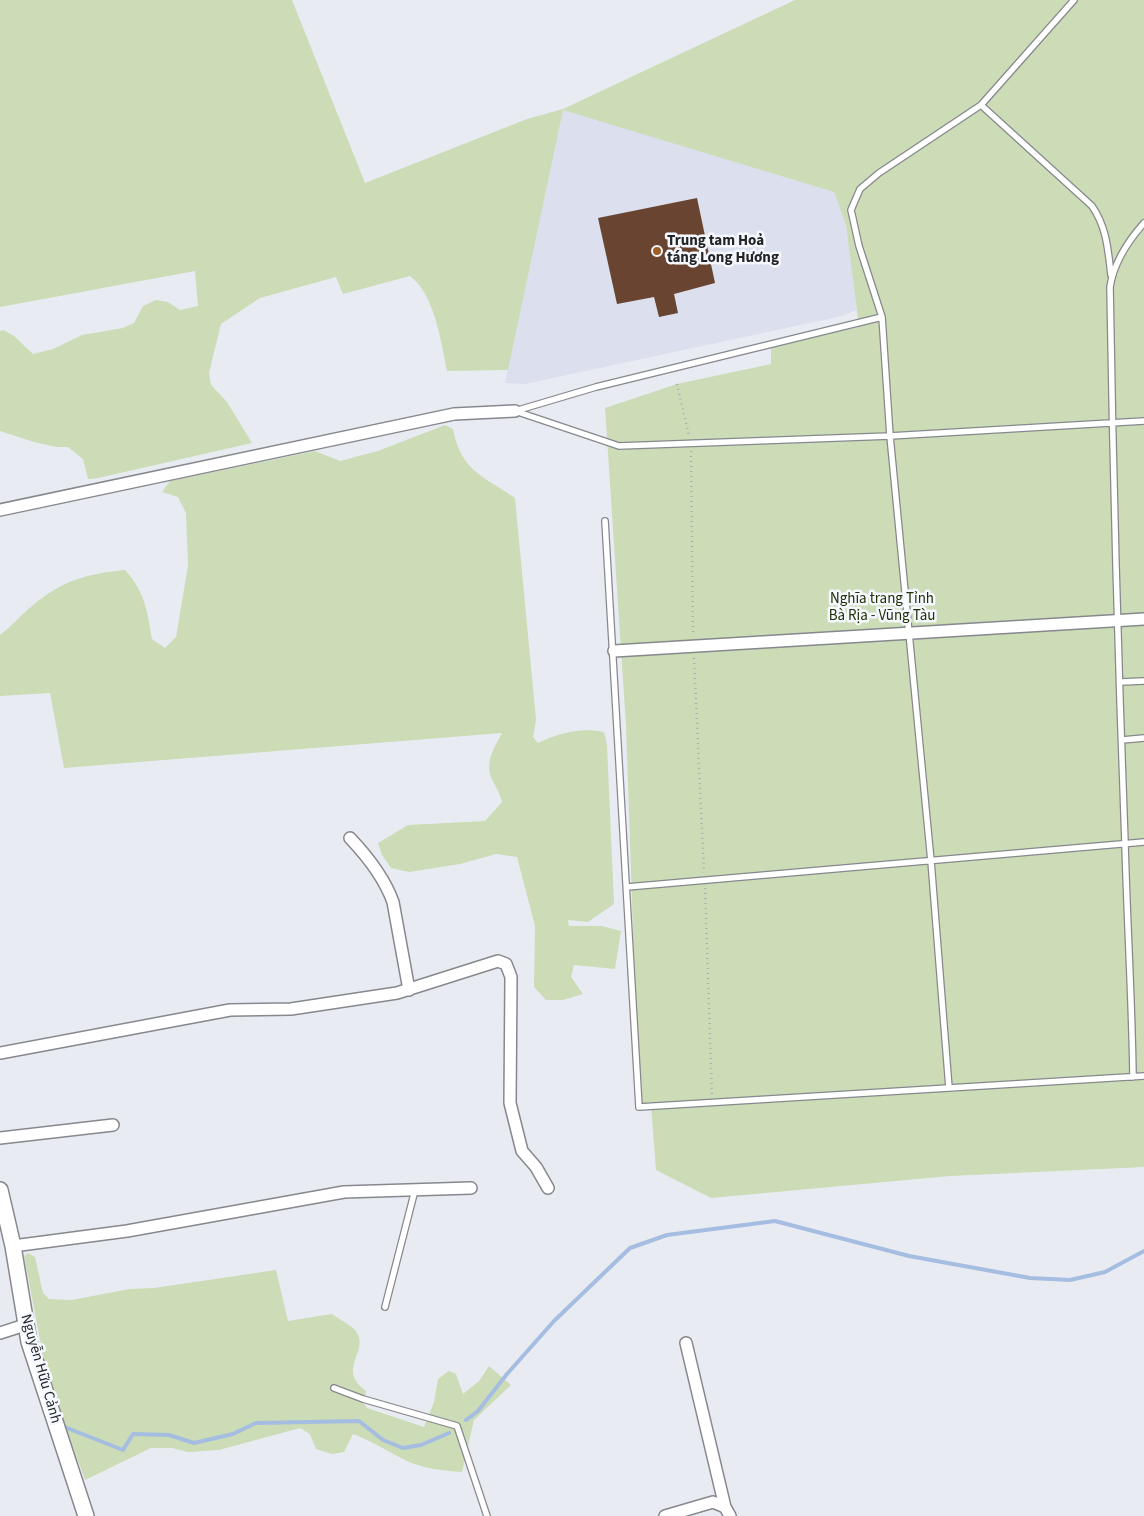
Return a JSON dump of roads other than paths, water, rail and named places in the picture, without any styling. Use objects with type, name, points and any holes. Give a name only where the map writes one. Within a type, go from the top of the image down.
[{"type":"main road","name":"Nguyễn Hữu Cảnh","points":[[0,1190],[13,1246],[25,1325],[86,1516]]},
{"type":"street","points":[[0,510],[454,414],[515,411]]},
{"type":"street","points":[[614,651],[1144,619]]},
{"type":"street","points":[[350,838],[368,856],[389,889],[394,902],[409,990]]},
{"type":"street","points":[[0,1052],[230,1010],[291,1009],[409,990],[498,961],[506,964],[511,976],[510,1103],[522,1151],[536,1167],[548,1188]]},
{"type":"street","points":[[0,1138],[113,1125]]},
{"type":"street","points":[[13,1246],[127,1231],[344,1192],[471,1188]]},
{"type":"street","points":[[0,1333],[25,1325]]},
{"type":"street","points":[[686,1343],[727,1511]]},
{"type":"street","points":[[665,1516],[713,1502],[727,1511]]},
{"type":"lane","points":[[949,1088],[931,861],[890,436],[882,317],[859,246],[851,210],[854,198],[860,189],[879,173],[981,105],[1074,0]]},
{"type":"lane","points":[[981,105],[1092,206],[1101,218],[1107,237],[1111,280],[1112,422],[1125,844],[1132,980],[1133,1077]]},
{"type":"lane","points":[[1111,280],[1113,272],[1130,239],[1144,222]]},
{"type":"lane","points":[[515,411],[596,387],[882,317]]},
{"type":"lane","points":[[515,411],[619,446],[890,436],[1144,421]]},
{"type":"lane","points":[[605,521],[639,1107],[1144,1076]]},
{"type":"lane","points":[[1121,682],[1144,681]]},
{"type":"lane","points":[[1122,740],[1144,738]]},
{"type":"lane","points":[[627,886],[1144,842]]},
{"type":"lane","points":[[385,1307],[415,1190]]},
{"type":"lane","points":[[334,1388],[364,1399],[457,1426],[487,1516]]},
{"type":"waterway","points":[[466,1420],[478,1411],[507,1374],[554,1321],[630,1248],[667,1235],[775,1221],[909,1256],[1030,1278],[1070,1280],[1105,1272],[1144,1251]]},
{"type":"waterway","points":[[62,1426],[123,1450],[133,1434],[169,1435],[194,1443],[233,1434],[256,1423],[359,1421],[383,1440],[403,1448],[421,1445],[449,1433]]},
{"type":"place","name":"Trung tam Hoả táng Long Hương","points":[[657,251]]},
{"type":"park label","name":"Nghĩa trang Tỉnh Bà Rịa - Vũng Tàu","points":[[882,608]]}]
